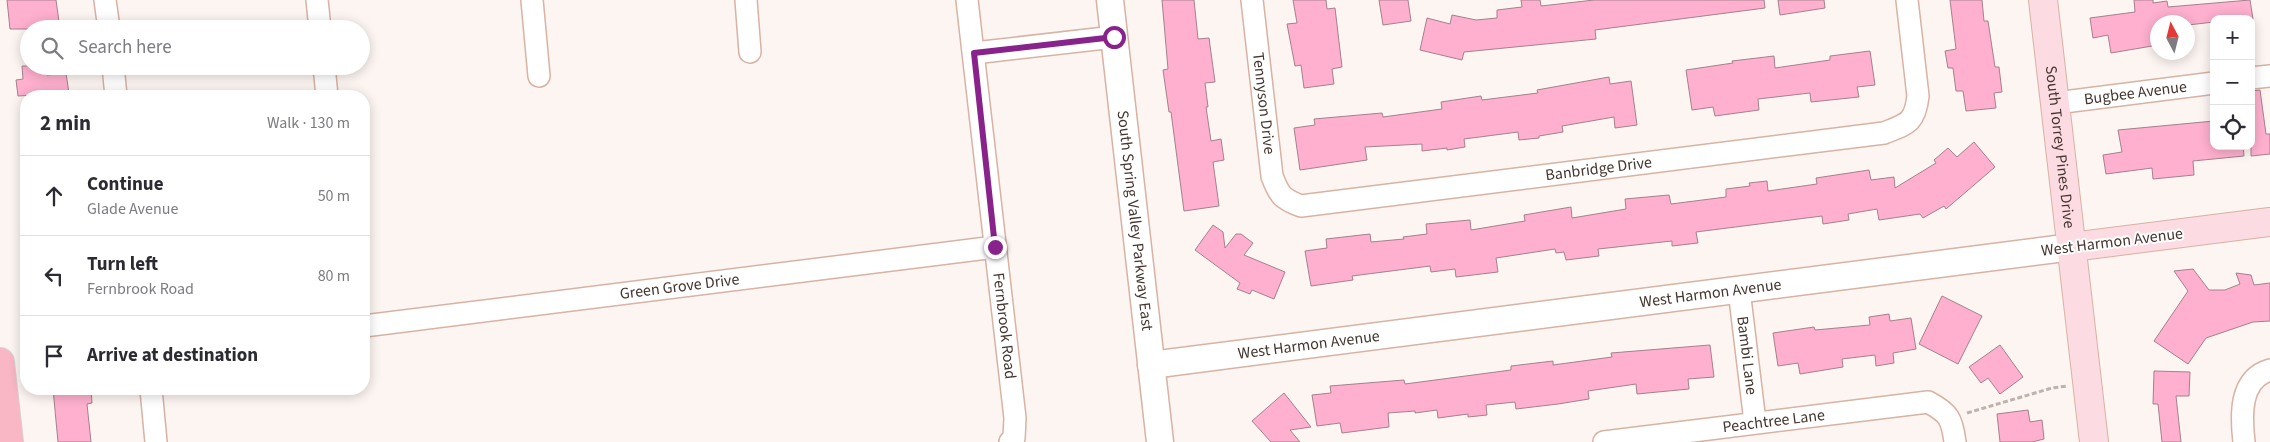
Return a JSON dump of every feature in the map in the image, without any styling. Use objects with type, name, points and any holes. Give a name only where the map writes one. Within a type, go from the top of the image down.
[{"type":"main road","name":"South Torrey Pines Drive","points":[[2043,0],[2094,442]]},
{"type":"main road","name":"West Harmon Avenue","points":[[2072,247],[2270,222]]},
{"type":"main road","points":[[0,362],[9,442]]},
{"type":"street","points":[[105,0],[107,20]]},
{"type":"street","points":[[317,0],[319,20]]},
{"type":"street","points":[[532,0],[539,76]]},
{"type":"street","points":[[746,0],[750,52]]},
{"type":"street","name":"Fernbrook Road","points":[[967,0],[1015,418],[1014,438],[1010,442]]},
{"type":"street","name":"South Spring Valley Parkway East","points":[[1110,0],[1160,442]]},
{"type":"street","name":"Tennyson Drive","points":[[1252,0],[1272,176],[1278,192],[1288,201]]},
{"type":"street","name":"Banbridge Drive","points":[[1288,201],[1301,206],[1884,133],[1910,122],[1916,110],[1918,96],[1907,0]]},
{"type":"street","points":[[974,53],[1114,37]]},
{"type":"street","points":[[114,75],[115,90]]},
{"type":"street","points":[[325,75],[326,90]]},
{"type":"street","points":[[2255,78],[2270,76]]},
{"type":"street","name":"Bugbee Avenue","points":[[2056,103],[2210,84]]},
{"type":"street","name":"Green Grove Drive","points":[[370,325],[995,247]]},
{"type":"street","name":"West Harmon Avenue","points":[[1151,365],[2072,247]]},
{"type":"street","name":"Bambi Lane","points":[[1739,290],[1755,422]]},
{"type":"street","points":[[2244,442],[2241,416],[2249,383],[2263,372],[2270,370]]},
{"type":"street","points":[[152,395],[156,442]]},
{"type":"street","name":"Peachtree Lane","points":[[1604,442],[1928,402],[1945,413]]},
{"type":"street","points":[[1945,413],[1952,423],[1955,442]]},
{"type":"path","points":[[1945,413],[1978,411],[2052,388],[2087,384]]},
{"type":"building","points":[[7,0],[56,0],[59,20],[20,20],[20,29],[10,29]]},
{"type":"building","points":[[1162,0],[1194,0],[1198,39],[1209,38],[1215,82],[1205,83],[1208,107],[1206,107],[1211,141],[1221,139],[1224,160],[1213,162],[1219,206],[1184,211],[1171,112],[1169,112],[1163,70],[1168,69]]},
{"type":"building","points":[[1293,0],[1326,0],[1327,9],[1335,8],[1342,67],[1332,69],[1334,84],[1304,88],[1301,65],[1295,66],[1287,24],[1297,23]]},
{"type":"building","points":[[1379,0],[1408,0],[1411,21],[1383,25]]},
{"type":"building","points":[[1521,0],[1540,0],[1541,6],[1594,0],[1764,0],[1765,8],[1595,30],[1596,39],[1464,52],[1462,60],[1420,50],[1427,18],[1450,24],[1452,15],[1476,20],[1497,18],[1497,10],[1522,7]]},
{"type":"building","points":[[1778,0],[1824,0],[1825,8],[1780,15]]},
{"type":"building","points":[[1950,0],[1982,0],[1984,21],[1988,21],[1995,67],[1999,67],[2002,92],[1994,93],[1996,108],[1966,111],[1963,91],[1956,91],[1953,68],[1948,68],[1945,51],[1956,49]]},
{"type":"building","points":[[2134,0],[2153,0],[2153,3],[2167,1],[2168,7],[2250,0],[2252,15],[2210,15],[2210,22],[2195,24],[2195,15],[2150,15],[2150,46],[2111,53],[2108,35],[2093,38],[2090,18],[2135,12]]},
{"type":"building","points":[[1870,51],[1875,85],[1857,87],[1859,97],[1811,102],[1810,93],[1758,99],[1759,110],[1715,116],[1713,107],[1692,110],[1686,70],[1733,63],[1732,61],[1774,56],[1775,68],[1830,60],[1830,56]]},
{"type":"building","points":[[23,75],[66,75],[69,90],[20,90],[20,96],[18,96],[16,80],[23,79]]},
{"type":"building","points":[[1609,77],[1610,84],[1631,81],[1637,125],[1615,128],[1614,117],[1562,126],[1563,132],[1539,136],[1539,138],[1519,140],[1518,132],[1464,139],[1465,147],[1447,150],[1447,148],[1422,151],[1422,144],[1365,147],[1367,160],[1300,170],[1294,128],[1315,125],[1314,119],[1382,113],[1383,117],[1442,109],[1441,102],[1481,96],[1482,100],[1538,93],[1537,90]]},
{"type":"building","points":[[2260,90],[2266,134],[2270,134],[2270,154],[2251,156],[2251,150],[2255,150],[2255,91]]},
{"type":"building","points":[[2210,121],[2210,150],[2243,150],[2244,156],[2193,161],[2194,175],[2153,179],[2152,168],[2106,174],[2103,155],[2122,152],[2118,130]]},
{"type":"building","points":[[1974,142],[1995,167],[1946,209],[1944,206],[1923,218],[1920,214],[1879,220],[1877,209],[1848,214],[1849,220],[1823,224],[1822,216],[1696,232],[1698,243],[1672,246],[1672,241],[1598,249],[1599,256],[1566,260],[1564,252],[1556,253],[1555,249],[1496,258],[1498,272],[1456,277],[1455,269],[1431,272],[1430,266],[1352,276],[1353,280],[1311,286],[1305,251],[1327,248],[1326,239],[1370,234],[1371,242],[1404,239],[1403,237],[1427,234],[1426,224],[1470,220],[1471,230],[1525,221],[1524,215],[1571,207],[1572,218],[1626,209],[1625,199],[1669,195],[1671,204],[1726,197],[1726,189],[1750,186],[1749,183],[1767,181],[1768,191],[1817,184],[1816,178],[1869,170],[1871,180],[1894,177],[1895,188],[1936,163],[1934,160],[1948,148],[1957,157]]},
{"type":"building","points":[[1213,225],[1223,232],[1225,248],[1236,234],[1241,234],[1253,243],[1244,255],[1285,272],[1274,299],[1252,290],[1250,294],[1237,289],[1240,283],[1195,250]]},
{"type":"building","points":[[2193,269],[2209,290],[2225,290],[2240,284],[2236,273],[2251,275],[2254,285],[2270,283],[2270,321],[2253,322],[2206,338],[2188,364],[2154,341],[2188,291],[2174,271]]},
{"type":"building","points":[[1942,296],[1982,316],[1958,364],[1919,344]]},
{"type":"building","points":[[1889,314],[1890,321],[1911,318],[1916,349],[1893,353],[1894,363],[1876,366],[1875,355],[1842,359],[1843,367],[1800,374],[1798,363],[1778,366],[1773,333],[1814,327],[1815,330],[1870,325],[1869,317]]},
{"type":"building","points":[[1710,345],[1714,377],[1688,379],[1689,389],[1637,394],[1636,384],[1588,391],[1589,399],[1558,404],[1516,409],[1515,402],[1486,405],[1487,415],[1468,417],[1468,414],[1438,418],[1437,410],[1415,413],[1415,411],[1388,413],[1389,427],[1342,433],[1340,423],[1317,426],[1312,395],[1331,393],[1330,386],[1404,380],[1405,384],[1511,370],[1511,366],[1553,361],[1553,365],[1612,357],[1611,353]]},
{"type":"building","points":[[2000,345],[2023,377],[2000,394],[1988,378],[1981,383],[1969,367]]},
{"type":"building","points":[[2154,371],[2190,372],[2189,396],[2176,396],[2181,442],[2162,442],[2158,404],[2153,404]]},
{"type":"building","points":[[1284,393],[1311,427],[1290,430],[1300,442],[1271,442],[1252,421]]},
{"type":"building","points":[[54,395],[91,395],[92,403],[87,404],[91,442],[58,442]]},
{"type":"building","points":[[2028,410],[2030,422],[2042,420],[2044,439],[2032,442],[2000,442],[1997,414]]},
{"type":"route","points":[[995,247],[974,53],[1114,37]]}]
